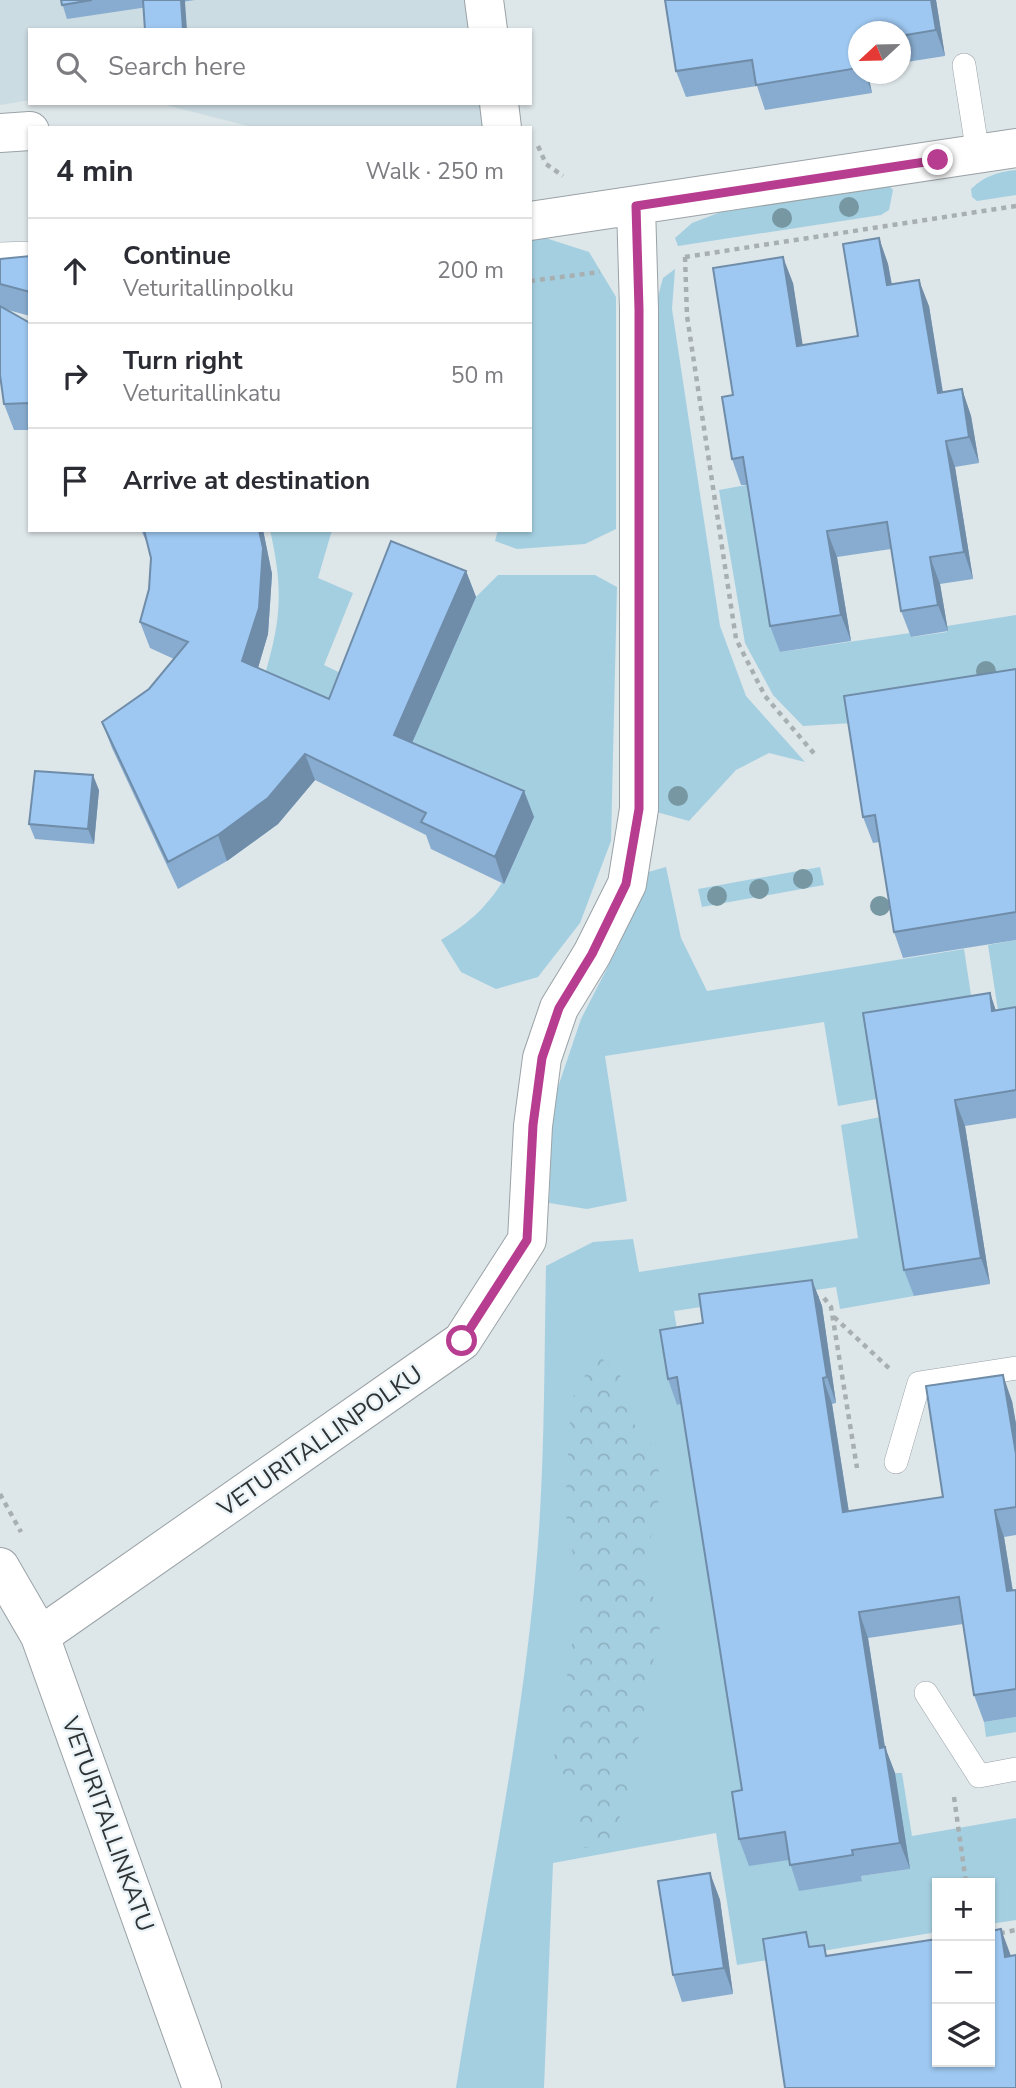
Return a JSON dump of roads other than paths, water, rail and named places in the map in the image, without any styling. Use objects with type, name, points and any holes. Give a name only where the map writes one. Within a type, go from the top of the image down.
[{"type":"street","points":[[484,0],[488,28]]},
{"type":"street","points":[[499,105],[502,126]]},
{"type":"street","points":[[0,133],[28,131]]},
{"type":"street","points":[[532,220],[1016,148]]},
{"type":"street","name":"VETURITALLINPOLKU","points":[[40,1636],[462,1341],[527,1240],[533,1125],[542,1058],[559,1008],[592,954],[626,884],[639,809],[636,206]]},
{"type":"street","name":"VETURITALLINKATU","points":[[0,1567],[40,1636],[202,2088]]},
{"type":"lane","points":[[964,65],[978,154]]},
{"type":"lane","points":[[0,254],[28,253]]},
{"type":"lane","points":[[896,1462],[919,1383],[1016,1368]]},
{"type":"lane","points":[[926,1693],[979,1776],[1016,1769]]}]
